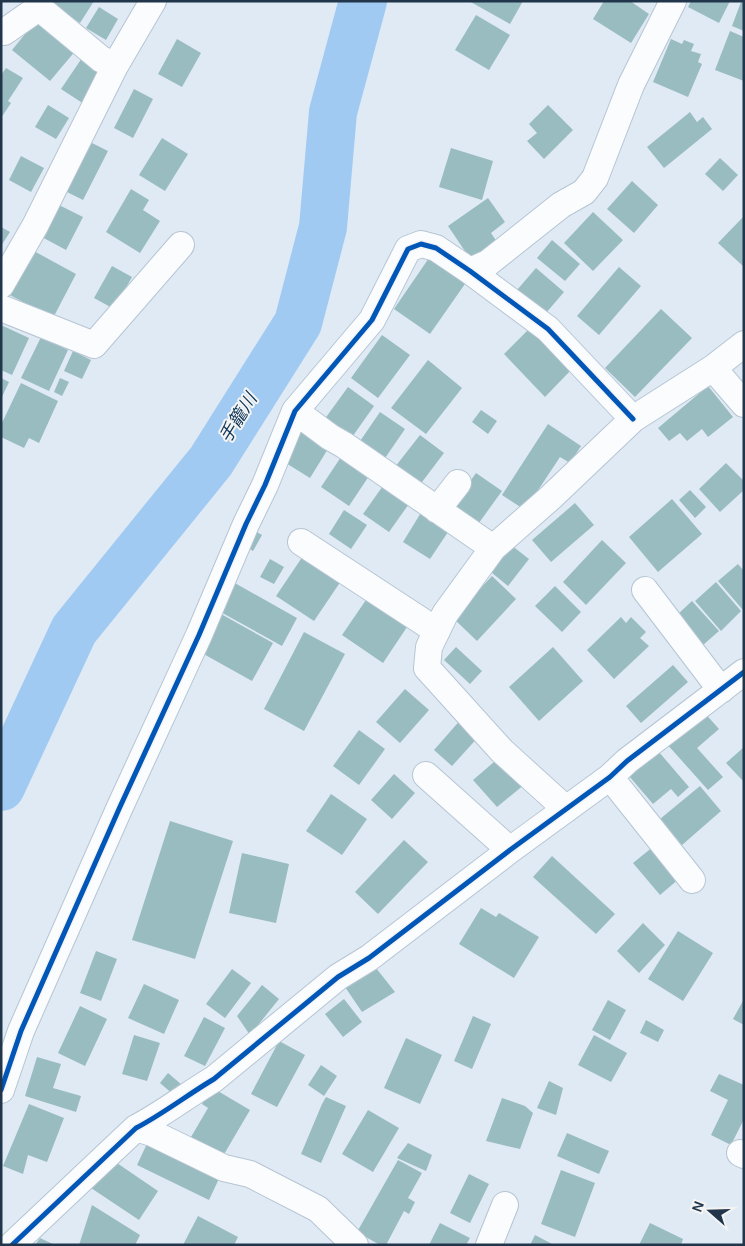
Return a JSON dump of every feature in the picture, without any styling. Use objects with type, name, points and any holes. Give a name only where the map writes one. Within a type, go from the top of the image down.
[{"type":"street","points":[[1,286],[35,226],[115,66],[153,1]]},
{"type":"street","points":[[470,272],[488,263],[561,205],[584,192],[594,178],[631,85],[673,1]]},
{"type":"street","points":[[1,32],[4,32],[37,9],[43,10],[101,59],[115,66]]},
{"type":"street","points":[[1,1090],[25,1022],[119,809],[199,636],[246,524],[265,485],[294,411],[372,320],[408,249],[421,244],[436,248],[548,329],[633,419]]},
{"type":"street","points":[[1,308],[94,345],[181,245]]},
{"type":"street","points":[[566,810],[502,751],[427,668],[428,647],[445,614],[493,548],[537,510],[633,419],[712,368],[744,344]]},
{"type":"street","points":[[712,368],[744,404]]},
{"type":"street","points":[[294,411],[493,548]]},
{"type":"street","points":[[437,510],[458,483]]},
{"type":"street","points":[[301,542],[436,631]]},
{"type":"street","points":[[646,590],[721,690]]},
{"type":"street","points":[[12,1245],[136,1128],[214,1079],[338,977],[369,958],[510,850],[610,777],[627,761],[744,672]]},
{"type":"street","points":[[426,774],[510,850]]},
{"type":"street","points":[[610,777],[692,880]]},
{"type":"street","points":[[136,1128],[152,1133],[224,1168],[250,1174],[318,1209],[354,1245]]},
{"type":"street","points":[[489,1245],[506,1205]]},
{"type":"building","points":[[48,1],[94,1],[80,23]]},
{"type":"building","points":[[469,1],[523,1],[510,24]]},
{"type":"building","points":[[604,1],[630,1],[649,14],[631,43],[593,19]]},
{"type":"building","points":[[691,1],[730,1],[719,23],[688,7]]},
{"type":"building","points":[[741,2],[744,3],[744,31],[732,26]]},
{"type":"building","points":[[99,7],[118,19],[106,40],[86,28]]},
{"type":"building","points":[[476,15],[510,35],[489,70],[455,50]]},
{"type":"building","points":[[39,17],[77,49],[50,81],[12,50]]},
{"type":"building","points":[[730,31],[744,37],[744,81],[715,70]]},
{"type":"building","points":[[177,39],[201,53],[182,87],[158,74]]},
{"type":"building","points":[[671,39],[682,44],[684,40],[694,44],[691,51],[701,54],[698,62],[702,64],[688,97],[653,82]]},
{"type":"building","points":[[84,55],[107,70],[84,104],[61,89]]},
{"type":"building","points":[[6,68],[23,78],[8,101],[11,103],[1,118],[1,75]]},
{"type":"building","points":[[134,89],[153,99],[133,138],[114,128]]},
{"type":"building","points":[[48,105],[69,118],[56,139],[35,127]]},
{"type":"building","points":[[548,105],[573,130],[544,159],[527,141],[537,133],[529,124]]},
{"type":"building","points":[[690,112],[697,122],[703,117],[712,129],[664,168],[647,147]]},
{"type":"building","points":[[162,138],[188,154],[165,191],[139,175]]},
{"type":"building","points":[[86,140],[108,151],[83,200],[61,189]]},
{"type":"building","points":[[451,148],[493,161],[482,200],[439,187]]},
{"type":"building","points":[[21,156],[44,168],[31,192],[9,180]]},
{"type":"building","points":[[720,158],[738,175],[723,191],[705,174]]},
{"type":"building","points":[[632,181],[658,205],[634,233],[607,209]]},
{"type":"building","points":[[131,189],[149,200],[143,210],[160,221],[140,253],[106,232]]},
{"type":"building","points":[[488,198],[505,222],[491,233],[497,242],[471,260],[448,226]]},
{"type":"building","points":[[57,204],[83,217],[66,250],[40,236]]},
{"type":"building","points":[[593,212],[623,240],[593,271],[564,243]]},
{"type":"building","points":[[744,216],[744,267],[718,243]]},
{"type":"building","points":[[1,227],[10,232],[1,246]]},
{"type":"building","points":[[552,240],[580,264],[565,281],[537,258]]},
{"type":"building","points":[[32,250],[76,274],[53,318],[8,294]]},
{"type":"building","points":[[431,255],[467,281],[430,334],[394,309]]},
{"type":"building","points":[[112,266],[132,277],[114,309],[94,298]]},
{"type":"building","points":[[619,267],[641,286],[599,335],[577,316]]},
{"type":"building","points":[[536,268],[564,292],[546,313],[517,290]]},
{"type":"building","points":[[661,309],[692,338],[635,397],[605,368]]},
{"type":"building","points":[[1,325],[29,338],[12,375],[1,370]]},
{"type":"building","points":[[532,326],[573,368],[545,397],[504,354]]},
{"type":"building","points":[[382,335],[410,355],[378,398],[351,378]]},
{"type":"building","points":[[41,337],[68,350],[49,391],[21,378]]},
{"type":"building","points":[[73,351],[91,360],[82,379],[64,371]]},
{"type":"building","points":[[428,360],[462,388],[426,434],[391,408]]},
{"type":"building","points":[[1,378],[9,382],[1,399]]},
{"type":"building","points":[[60,378],[69,382],[62,396],[54,392]]},
{"type":"building","points":[[21,383],[58,401],[39,443],[29,438],[24,448],[1,437],[1,425]]},
{"type":"building","points":[[708,386],[733,417],[708,437],[702,429],[687,441],[680,433],[669,441],[658,428]]},
{"type":"building","points":[[348,387],[374,406],[350,440],[324,420]]},
{"type":"building","points":[[481,410],[497,421],[488,434],[472,422]]},
{"type":"building","points":[[380,412],[405,429],[381,464],[356,447]]},
{"type":"building","points":[[548,424],[581,446],[570,463],[560,457],[525,510],[502,495]]},
{"type":"building","points":[[303,426],[331,444],[310,478],[281,460]]},
{"type":"building","points":[[420,435],[444,453],[419,486],[395,467]]},
{"type":"building","points":[[343,454],[371,473],[349,506],[321,487]]},
{"type":"building","points":[[726,463],[744,481],[744,490],[720,512],[699,489]]},
{"type":"building","points":[[476,473],[502,491],[476,527],[451,508]]},
{"type":"building","points":[[385,483],[411,501],[389,532],[363,514]]},
{"type":"building","points":[[690,490],[706,507],[695,518],[679,500]]},
{"type":"building","points":[[672,499],[702,534],[658,572],[629,537]]},
{"type":"building","points":[[575,503],[594,525],[551,562],[532,540]]},
{"type":"building","points":[[344,510],[367,525],[351,549],[329,534]]},
{"type":"building","points":[[422,511],[450,529],[430,559],[403,542]]},
{"type":"building","points":[[255,531],[262,535],[253,551],[246,547]]},
{"type":"building","points":[[602,540],[626,563],[586,605],[563,582]]},
{"type":"building","points":[[507,542],[529,559],[508,586],[486,568]]},
{"type":"building","points":[[305,553],[343,578],[314,621],[276,596]]},
{"type":"building","points":[[270,559],[284,567],[274,584],[260,577]]},
{"type":"building","points":[[738,564],[744,571],[743,610],[718,581]]},
{"type":"building","points":[[492,576],[516,599],[477,641],[453,618]]},
{"type":"building","points":[[233,582],[297,618],[282,646],[217,610]]},
{"type":"building","points":[[716,582],[741,611],[721,631],[695,601]]},
{"type":"building","points":[[555,586],[581,612],[562,632],[535,606]]},
{"type":"building","points":[[368,597],[409,624],[383,663],[342,635]]},
{"type":"building","points":[[692,601],[719,631],[703,645],[677,615]]},
{"type":"building","points":[[221,614],[273,643],[252,681],[200,652]]},
{"type":"building","points":[[621,617],[626,623],[631,617],[646,632],[640,638],[649,646],[614,679],[587,650]]},
{"type":"building","points":[[304,632],[345,654],[304,731],[264,709]]},
{"type":"building","points":[[456,647],[482,671],[470,684],[444,660]]},
{"type":"building","points":[[553,647],[583,681],[539,721],[509,687]]},
{"type":"building","points":[[673,665],[688,682],[641,723],[626,706]]},
{"type":"building","points":[[405,689],[429,710],[400,743],[376,722]]},
{"type":"building","points":[[702,710],[719,729],[697,748],[723,777],[708,790],[666,743]]},
{"type":"building","points":[[463,717],[481,734],[452,766],[434,750]]},
{"type":"building","points":[[359,730],[385,749],[359,785],[333,766]]},
{"type":"building","points":[[652,744],[689,787],[678,797],[671,789],[653,804],[623,769]]},
{"type":"building","points":[[744,747],[744,782],[726,763]]},
{"type":"building","points":[[501,756],[525,784],[497,807],[473,780]]},
{"type":"building","points":[[394,774],[415,793],[392,819],[371,800]]},
{"type":"building","points":[[700,786],[721,811],[682,845],[660,819]]},
{"type":"building","points":[[331,794],[367,819],[342,855],[306,831]]},
{"type":"building","points":[[170,821],[233,841],[195,959],[132,940]]},
{"type":"building","points":[[404,840],[428,862],[378,914],[355,892]]},
{"type":"building","points":[[654,846],[680,878],[660,895],[633,863]]},
{"type":"building","points":[[242,853],[289,864],[276,923],[229,913]]},
{"type":"building","points":[[552,856],[615,914],[596,934],[533,877]]},
{"type":"building","points":[[481,908],[496,917],[499,913],[539,937],[514,978],[459,944]]},
{"type":"building","points":[[643,923],[665,945],[639,973],[617,951]]},
{"type":"building","points":[[678,931],[713,953],[683,1001],[648,979]]},
{"type":"building","points":[[96,951],[117,959],[101,1001],[80,993]]},
{"type":"building","points":[[376,968],[395,992],[362,1012],[345,987]]},
{"type":"building","points":[[232,969],[251,983],[225,1018],[206,1004]]},
{"type":"building","points":[[144,984],[179,1000],[164,1034],[128,1018]]},
{"type":"building","points":[[262,985],[279,999],[250,1035],[237,1016]]},
{"type":"building","points":[[344,999],[362,1022],[343,1037],[325,1014]]},
{"type":"building","points":[[744,999],[744,1025],[733,1019]]},
{"type":"building","points":[[608,1000],[626,1010],[610,1040],[592,1030]]},
{"type":"building","points":[[80,1006],[107,1019],[85,1066],[58,1053]]},
{"type":"building","points":[[473,1016],[491,1024],[472,1069],[454,1061]]},
{"type":"building","points":[[204,1017],[225,1028],[205,1066],[184,1056]]},
{"type":"building","points":[[646,1020],[664,1030],[658,1042],[640,1033]]},
{"type":"building","points":[[134,1035],[160,1043],[147,1081],[122,1074]]},
{"type":"building","points":[[594,1035],[627,1053],[611,1082],[578,1065]]},
{"type":"building","points":[[406,1038],[442,1055],[420,1104],[384,1088]]},
{"type":"building","points":[[279,1041],[305,1055],[277,1107],[251,1094]]},
{"type":"building","points":[[37,1057],[61,1064],[53,1088],[81,1096],[76,1112],[25,1096]]},
{"type":"building","points":[[321,1065],[337,1076],[324,1096],[308,1085]]},
{"type":"building","points":[[168,1073],[182,1085],[174,1095],[160,1083]]},
{"type":"building","points":[[719,1074],[744,1085],[744,1119],[731,1145],[711,1135],[728,1100],[710,1091]]},
{"type":"building","points":[[549,1081],[563,1088],[556,1115],[537,1108]]},
{"type":"building","points":[[211,1087],[250,1110],[223,1156],[191,1137],[208,1108],[202,1104]]},
{"type":"building","points":[[326,1097],[346,1106],[321,1163],[301,1154]]},
{"type":"building","points":[[502,1098],[525,1106],[533,1113],[520,1149],[486,1141]]},
{"type":"building","points":[[29,1104],[64,1118],[47,1162],[28,1155],[23,1174],[3,1166]]},
{"type":"building","points":[[368,1110],[399,1128],[373,1172],[342,1154]]},
{"type":"building","points":[[152,1133],[224,1168],[209,1200],[137,1165]]},
{"type":"building","points":[[567,1133],[609,1151],[599,1174],[557,1156]]},
{"type":"building","points":[[408,1143],[432,1155],[426,1171],[397,1158]]},
{"type":"building","points":[[111,1159],[158,1191],[139,1220],[91,1188]]},
{"type":"building","points":[[398,1160],[422,1173],[408,1198],[415,1202],[409,1214],[404,1211],[386,1245],[380,1245],[357,1232]]},
{"type":"building","points":[[561,1170],[595,1183],[575,1237],[541,1224]]},
{"type":"building","points":[[469,1174],[489,1184],[470,1223],[450,1213]]},
{"type":"building","points":[[92,1205],[140,1235],[135,1245],[79,1245]]},
{"type":"building","points":[[198,1216],[238,1237],[234,1245],[183,1245]]},
{"type":"building","points":[[440,1223],[470,1238],[466,1245],[429,1245]]},
{"type":"building","points":[[650,1223],[683,1239],[681,1245],[639,1245]]},
{"type":"building","points":[[535,1235],[554,1245],[530,1245]]},
{"type":"building","points":[[40,1238],[55,1245],[35,1245]]},
{"type":"waterway","name":"手籠川","points":[[1,787],[74,630],[211,461],[298,323],[323,227],[333,112],[363,1]]},
{"type":"cycle path","points":[[1,1090],[21,1031],[119,809],[199,635],[246,524],[265,485],[295,411],[372,320],[408,249],[421,244],[436,248],[548,329],[633,419]]},
{"type":"cycle path","points":[[12,1245],[136,1128],[214,1079],[338,977],[369,958],[510,850],[610,777],[627,761],[744,672]]}]
